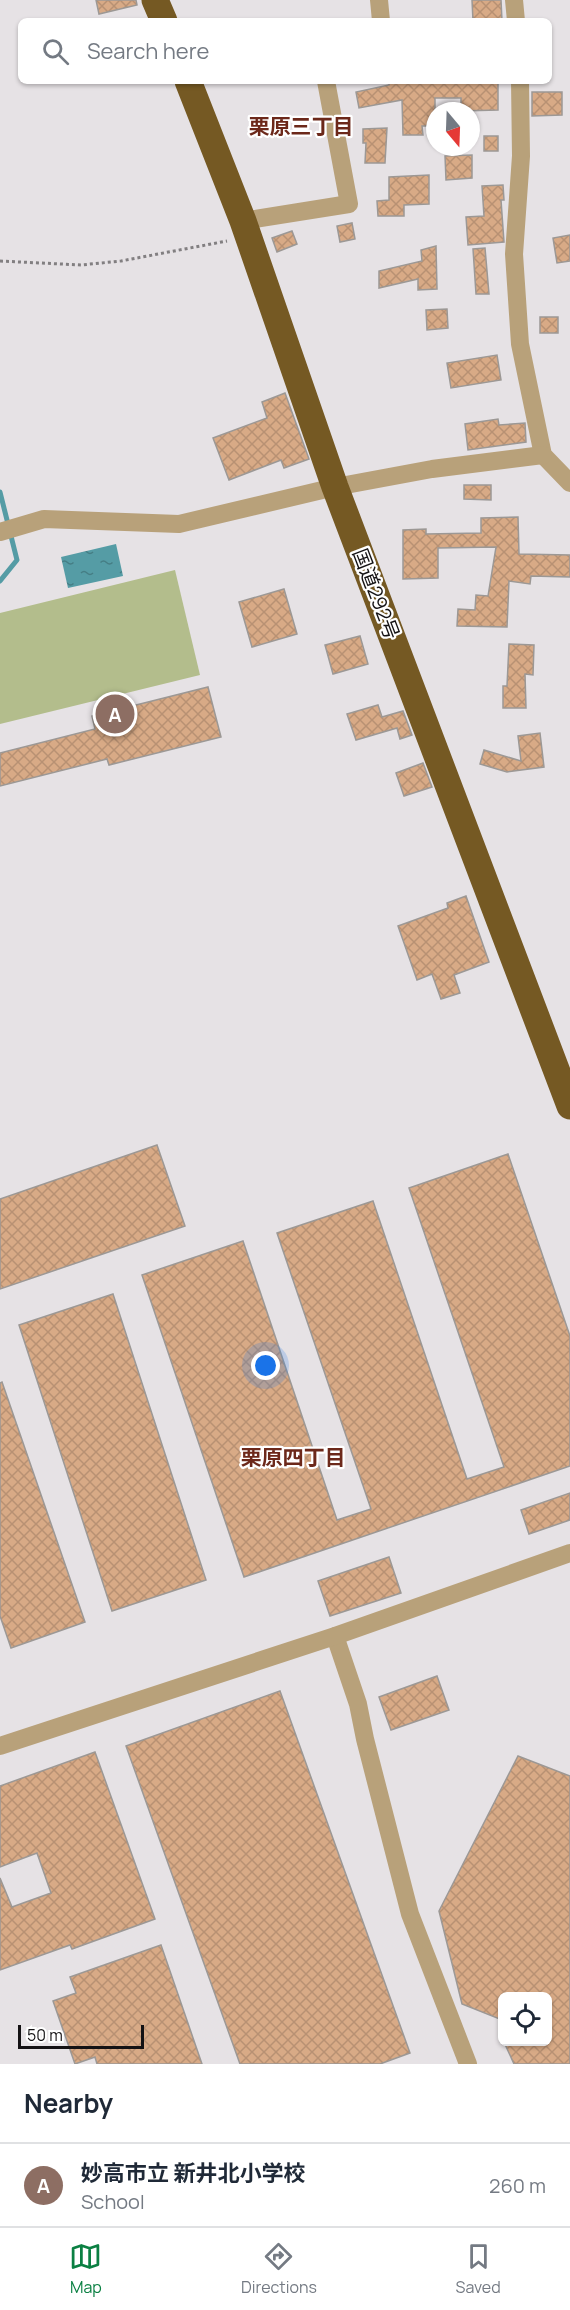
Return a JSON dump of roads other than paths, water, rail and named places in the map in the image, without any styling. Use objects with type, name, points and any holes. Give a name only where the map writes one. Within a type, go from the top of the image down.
[{"type":"highway","points":[[155,0],[163,18]]},
{"type":"highway","name":"国道292号","points":[[189,84],[238,231],[570,1106]]},
{"type":"street","points":[[379,0],[381,18]]},
{"type":"street","points":[[514,0],[516,18]]},
{"type":"street","points":[[238,231],[349,204],[327,84]]},
{"type":"street","points":[[520,84],[521,156],[514,254],[520,344],[543,455],[570,483]]},
{"type":"street","points":[[0,532],[44,519],[179,524],[335,487],[432,469],[543,455]]},
{"type":"street","points":[[0,1746],[334,1636],[570,1553]]},
{"type":"street","points":[[334,1636],[358,1704],[410,1914],[468,2064]]},
{"type":"water","points":[[116,544],[123,576],[68,588],[61,557]]},
{"type":"waterway","points":[[0,492],[17,560],[0,581]]},
{"type":"place","name":"妙高市立 新井北小学校","points":[[115,714]]},
{"type":"district","name":"栗原三丁目","points":[[301,127]]},
{"type":"district","name":"栗原四丁目","points":[[293,1458]]}]
